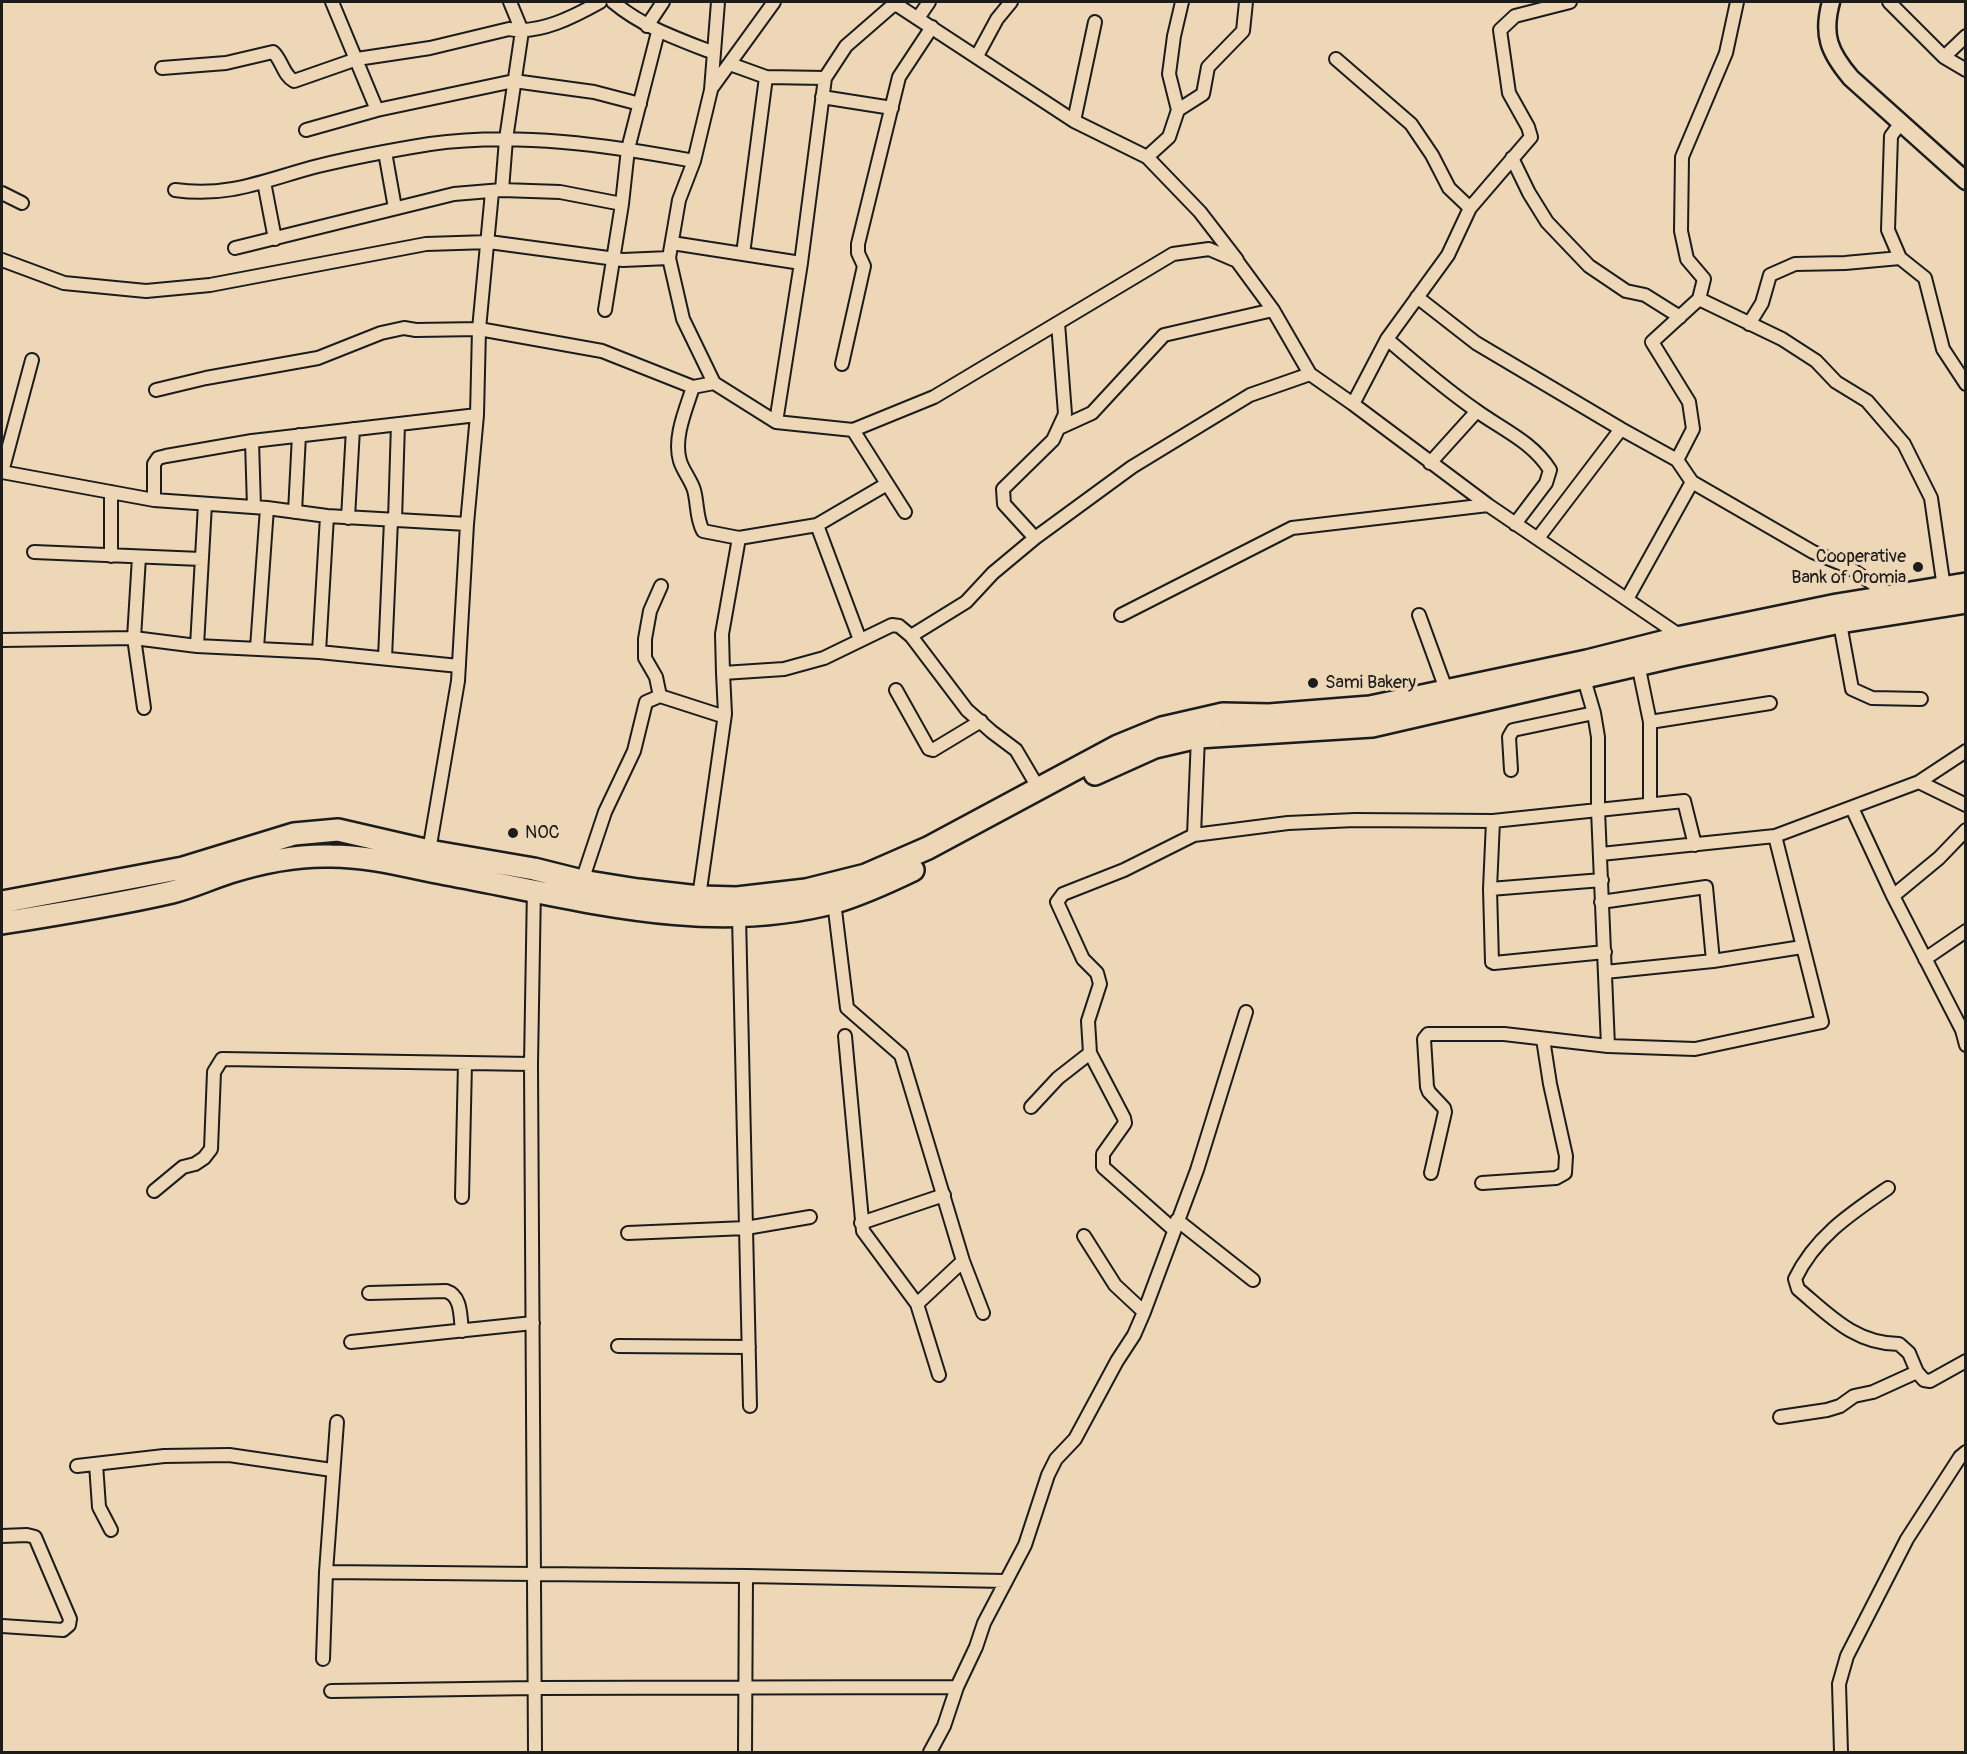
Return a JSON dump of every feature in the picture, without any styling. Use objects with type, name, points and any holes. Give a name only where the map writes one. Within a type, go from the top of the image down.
[{"type":"highway","points":[[2,902],[183,868],[294,834],[338,830],[429,850],[534,880],[576,900],[680,915],[739,916],[800,909],[834,902],[867,891],[1039,789],[1118,746],[1162,728],[1223,714],[1269,715],[1370,707],[1637,657],[1839,613],[1891,596],[1965,584]]},
{"type":"highway","points":[[2,923],[175,891],[233,871],[285,859],[329,856],[371,858],[422,870],[534,880],[582,881],[699,897],[737,898],[773,895],[838,884],[932,854],[1111,765],[1155,747],[1198,737],[1372,726],[1584,679],[1682,637],[1839,613],[1965,602]]},
{"type":"main road","points":[[1831,2],[1827,18],[1827,33],[1831,50],[1838,62],[1851,78],[1900,124],[1965,181]]},
{"type":"street","points":[[332,2],[377,110]]},
{"type":"street","points":[[429,850],[459,666],[467,524],[477,414],[479,329],[489,242],[522,32],[510,2]]},
{"type":"street","points":[[162,68],[226,63],[273,52],[289,78],[294,81],[357,59],[430,48],[509,29],[522,32],[572,18],[600,2]]},
{"type":"street","points":[[612,2],[653,29],[714,53]]},
{"type":"street","points":[[605,310],[622,204],[628,149],[640,104],[653,29],[663,2]]},
{"type":"street","points":[[718,2],[711,90],[694,161],[679,200],[669,258],[683,319],[714,383],[777,422],[853,430],[934,397],[1173,254],[1209,249],[1237,261]]},
{"type":"street","points":[[711,90],[774,2]]},
{"type":"street","points":[[918,18],[929,2]]},
{"type":"street","points":[[977,56],[997,19],[1011,2]]},
{"type":"street","points":[[1147,157],[1169,136],[1178,110],[1169,74],[1174,36],[1182,2]]},
{"type":"street","points":[[1178,110],[1203,94],[1208,67],[1243,31],[1246,2]]},
{"type":"street","points":[[1353,404],[1388,339],[1448,255],[1470,208],[1531,137],[1509,93],[1500,30],[1515,16],[1570,2]]},
{"type":"street","points":[[1677,460],[1693,429],[1689,402],[1652,342],[1699,299],[1704,279],[1687,259],[1681,231],[1682,157],[1726,53],[1737,2]]},
{"type":"street","points":[[1889,2],[1944,57],[1965,70]]},
{"type":"street","points":[[777,422],[825,78],[846,46],[892,6],[897,5],[1074,122],[1147,157],[1200,212],[1274,310],[1310,374],[1488,505],[1682,637]]},
{"type":"street","points":[[1074,122],[1095,22]]},
{"type":"street","points":[[842,364],[864,266],[858,253],[858,244],[899,76],[933,27]]},
{"type":"street","points":[[1944,57],[1965,36]]},
{"type":"street","points":[[1336,59],[1411,124],[1432,155],[1449,188],[1470,208]]},
{"type":"street","points":[[730,63],[766,77],[825,78]]},
{"type":"street","points":[[743,254],[766,77]]},
{"type":"street","points":[[306,130],[377,110],[514,81],[594,92],[640,104]]},
{"type":"street","points":[[822,98],[892,108]]},
{"type":"street","points":[[1900,124],[1891,136],[1888,230],[1900,258],[1925,278],[1943,349],[1965,384]]},
{"type":"street","points":[[176,190],[198,193],[236,190],[318,166],[385,152],[433,144],[506,139],[543,140],[628,149],[694,161]]},
{"type":"street","points":[[385,152],[395,208]]},
{"type":"street","points":[[1512,158],[1529,193],[1547,222],[1589,266],[1626,291],[1645,295],[1680,317]]},
{"type":"street","points":[[264,182],[275,238]]},
{"type":"street","points":[[236,248],[454,194],[497,191],[560,192],[622,204]]},
{"type":"street","points":[[2,193],[22,203]]},
{"type":"street","points":[[2,260],[64,283],[146,291],[210,285],[426,244],[489,242],[623,260],[669,258]]},
{"type":"street","points":[[672,243],[801,262]]},
{"type":"street","points":[[1749,324],[1762,303],[1770,275],[1795,264],[1845,263],[1900,258]]},
{"type":"street","points":[[1417,297],[1476,343],[1677,460],[1692,482],[1813,552],[1847,566],[1891,596]]},
{"type":"street","points":[[1699,299],[1782,339],[1816,361],[1836,382],[1867,401],[1904,444],[1931,498],[1944,588]]},
{"type":"street","points":[[1059,428],[1092,413],[1164,335],[1274,310]]},
{"type":"street","points":[[1035,538],[1004,504],[1003,489],[1053,440],[1065,414],[1058,323]]},
{"type":"street","points":[[156,390],[206,378],[318,358],[381,333],[404,328],[416,330],[479,329],[602,351],[693,387],[714,383]]},
{"type":"street","points":[[1388,339],[1426,372],[1477,411],[1512,432],[1541,456],[1550,470],[1546,483],[1515,524]]},
{"type":"street","points":[[32,360],[2,472],[154,500],[267,508],[348,518],[467,524]]},
{"type":"street","points":[[911,636],[966,602],[993,573],[1035,538],[1132,467],[1250,395],[1310,374]]},
{"type":"street","points":[[693,387],[682,424],[678,452],[680,463],[694,489],[698,523],[703,531],[739,538],[817,525],[887,484]]},
{"type":"street","points":[[1430,463],[1477,411]]},
{"type":"street","points":[[154,500],[154,464],[158,458],[252,441],[477,414]]},
{"type":"street","points":[[385,658],[398,424]]},
{"type":"street","points":[[348,518],[353,429]]},
{"type":"street","points":[[1538,538],[1621,429]]},
{"type":"street","points":[[853,430],[904,512]]},
{"type":"street","points":[[295,512],[299,435]]},
{"type":"street","points":[[252,441],[254,507]]},
{"type":"street","points":[[1627,599],[1692,482]]},
{"type":"street","points":[[111,492],[111,556]]},
{"type":"street","points":[[197,646],[205,504]]},
{"type":"street","points":[[1121,615],[1292,528],[1488,505]]},
{"type":"street","points":[[257,648],[267,508]]},
{"type":"street","points":[[319,652],[327,516]]},
{"type":"street","points":[[817,525],[860,640]]},
{"type":"street","points":[[699,897],[725,714],[722,634],[739,538]]},
{"type":"street","points":[[34,552],[201,559]]},
{"type":"street","points":[[139,557],[134,638],[144,708]]},
{"type":"street","points":[[660,696],[656,677],[645,658],[645,639],[650,611],[661,586]]},
{"type":"street","points":[[1839,613],[1852,689],[1872,698],[1921,699]]},
{"type":"street","points":[[1419,615],[1447,692]]},
{"type":"street","points":[[723,673],[784,669],[824,658],[892,625],[899,626],[911,636],[967,710],[1016,750],[1039,789]]},
{"type":"street","points":[[2,640],[134,638],[197,646],[319,652],[459,666]]},
{"type":"street","points":[[1637,657],[1650,722],[1650,803]]},
{"type":"street","points":[[1584,679],[1598,737],[1598,810],[1608,1046]]},
{"type":"street","points":[[896,690],[929,749],[933,750],[981,722]]},
{"type":"street","points":[[582,881],[605,812],[634,751],[646,702],[660,696],[719,715],[725,714]]},
{"type":"street","points":[[1650,722],[1770,703]]},
{"type":"street","points":[[1512,770],[1509,737],[1513,730],[1594,713]]},
{"type":"street","points":[[1194,835],[1198,737]]},
{"type":"street","points":[[1601,854],[1775,836],[1919,782],[1965,751]]},
{"type":"street","points":[[1919,782],[1965,805]]},
{"type":"street","points":[[1253,1281],[1175,1224],[1103,1167],[1103,1154],[1125,1124],[1090,1053],[1088,1021],[1100,984],[1097,973],[1083,959],[1057,902],[1062,894],[1124,870],[1194,835],[1299,822],[1493,821],[1684,801],[1695,845]]},
{"type":"street","points":[[1852,808],[1893,896],[1962,1030],[1965,1046]]},
{"type":"street","points":[[1493,821],[1490,889],[1491,962],[1605,952]]},
{"type":"street","points":[[1893,896],[1939,858],[1965,830]]},
{"type":"street","points":[[1431,1173],[1445,1112],[1427,1087],[1424,1039],[1428,1034],[1504,1034],[1608,1046],[1695,1049],[1822,1022],[1775,836]]},
{"type":"street","points":[[534,880],[531,1064],[535,1752]]},
{"type":"street","points":[[1490,889],[1602,880]]},
{"type":"street","points":[[96,885],[98,907]]},
{"type":"street","points":[[1601,902],[1706,888],[1713,961]]},
{"type":"street","points":[[834,902],[847,1008],[901,1055],[963,1261],[983,1313]]},
{"type":"street","points":[[739,916],[750,1406]]},
{"type":"street","points":[[1925,959],[1965,931]]},
{"type":"street","points":[[1605,972],[1713,961],[1802,946]]},
{"type":"street","points":[[930,1752],[944,1726],[957,1687],[976,1647],[984,1623],[1025,1545],[1048,1475],[1056,1459],[1075,1439],[1117,1361],[1134,1335],[1144,1312],[1197,1170],[1246,1012]]},
{"type":"street","points":[[845,1036],[861,1223],[867,1238],[917,1304],[939,1375]]},
{"type":"street","points":[[1482,1183],[1556,1178],[1565,1173],[1566,1156],[1550,1084],[1543,1039]]},
{"type":"street","points":[[1031,1107],[1058,1078],[1090,1053]]},
{"type":"street","points":[[154,1191],[183,1167],[195,1164],[204,1158],[212,1149],[214,1072],[222,1059],[531,1064]]},
{"type":"street","points":[[462,1197],[465,1063]]},
{"type":"street","points":[[1888,1188],[1847,1216],[1819,1242],[1805,1259],[1795,1279],[1798,1288],[1844,1329],[1882,1344],[1899,1344],[1909,1353],[1917,1372],[1924,1380],[1930,1382],[1965,1360]]},
{"type":"street","points":[[861,1223],[944,1195]]},
{"type":"street","points":[[628,1233],[746,1228],[810,1217]]},
{"type":"street","points":[[1084,1236],[1115,1285],[1144,1312]]},
{"type":"street","points":[[917,1304],[963,1261]]},
{"type":"street","points":[[369,1293],[446,1291],[452,1293],[457,1298],[462,1330]]},
{"type":"street","points":[[351,1342],[533,1323]]},
{"type":"street","points":[[618,1346],[749,1347]]},
{"type":"street","points":[[1780,1417],[1840,1406],[1854,1396],[1873,1392],[1917,1372]]},
{"type":"street","points":[[323,1659],[332,1470],[337,1422]]},
{"type":"street","points":[[1841,1752],[1839,1684],[1847,1656],[1907,1539],[1965,1452]]},
{"type":"street","points":[[77,1466],[164,1456],[228,1455],[332,1470]]},
{"type":"street","points":[[96,1464],[99,1507],[111,1530]]},
{"type":"street","points":[[2,1536],[35,1537],[70,1619],[69,1625],[63,1630],[2,1626]]},
{"type":"street","points":[[326,1572],[1005,1581]]},
{"type":"street","points":[[745,1752],[746,1576]]},
{"type":"street","points":[[331,1691],[957,1687]]},
{"type":"place","name":"Cooperative Bank of Oromia","points":[[1918,567]]},
{"type":"place","name":"Sami Bakery","points":[[1313,683]]},
{"type":"place","name":"NOC","points":[[513,833]]}]
